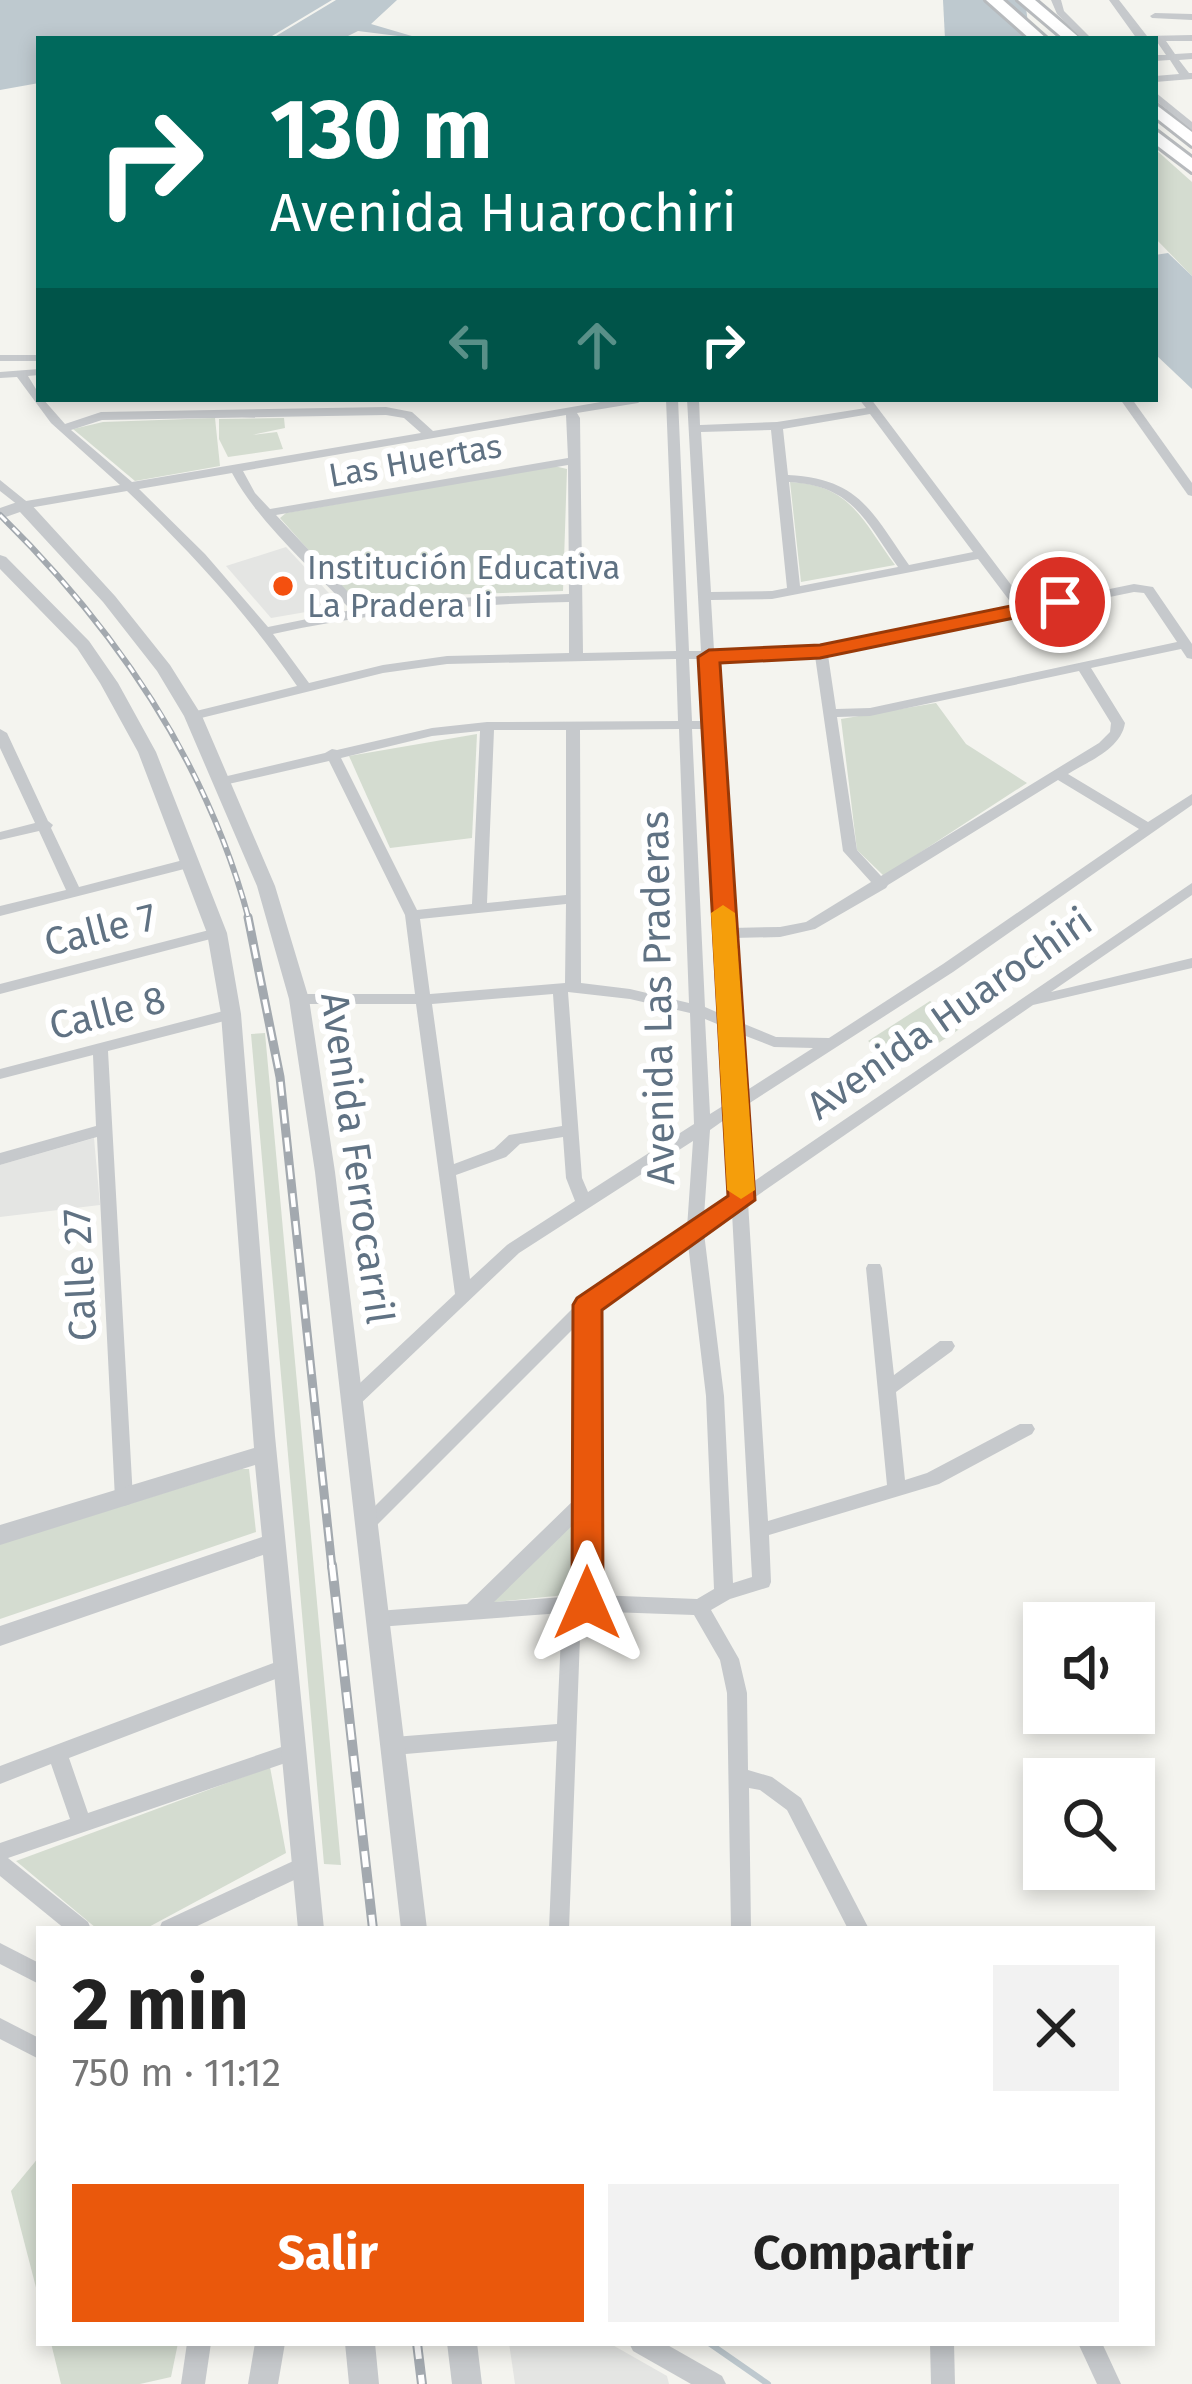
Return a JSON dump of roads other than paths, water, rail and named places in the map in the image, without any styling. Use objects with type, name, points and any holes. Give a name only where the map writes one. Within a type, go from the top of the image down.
[{"type":"highway","points":[[994,0],[1036,36]]},
{"type":"highway","points":[[1026,0],[1069,36]]},
{"type":"highway","points":[[1158,112],[1192,141]]},
{"type":"highway","points":[[1158,138],[1192,167]]},
{"type":"street","points":[[1056,0],[1060,12],[1084,36]]},
{"type":"street","points":[[1114,0],[1141,36]]},
{"type":"street","points":[[1155,16],[1192,17]]},
{"type":"street","points":[[1158,38],[1192,38]]},
{"type":"street","points":[[1158,38],[1189,75]]},
{"type":"street","points":[[1158,57],[1192,56]]},
{"type":"street","points":[[1158,80],[1189,75]]},
{"type":"street","points":[[1158,98],[1192,127]]},
{"type":"street","points":[[0,358],[36,358]]},
{"type":"street","points":[[0,375],[36,372]]},
{"type":"street","points":[[20,373],[35,403],[129,486],[268,631],[305,688]]},
{"type":"street","points":[[512,402],[521,419]]},
{"type":"street","points":[[0,514],[11,504],[621,402]]},
{"type":"street","name":"Avenida Las Praderas","points":[[672,402],[702,1126],[694,1231],[715,1396],[724,1593],[763,1582],[693,402]]},
{"type":"street","points":[[1128,402],[1192,492]]},
{"type":"street","points":[[695,429],[777,426],[869,405],[1023,610]]},
{"type":"street","points":[[64,428],[101,416],[386,411],[408,415],[431,435]]},
{"type":"street","points":[[570,411],[576,657]]},
{"type":"street","points":[[777,426],[794,591]]},
{"type":"street","name":"Las Huertas","points":[[265,513],[574,460]]},
{"type":"street","points":[[236,468],[265,513],[358,610]]},
{"type":"street","points":[[783,478],[823,479],[842,487],[905,568]]},
{"type":"street","name":"Avenida Ferrocarril","points":[[0,484],[11,504],[123,617],[164,669],[224,781],[266,886],[298,999],[325,1172],[414,1926]]},
{"type":"street","points":[[704,596],[794,591],[979,555]]},
{"type":"street","points":[[0,560],[82,645],[109,683],[147,752],[217,933],[231,1014],[284,1667],[311,1926]]},
{"type":"street","points":[[193,716],[447,660],[820,652],[1134,588],[1148,590],[1188,650],[1083,666],[870,712],[831,713]]},
{"type":"street","points":[[268,631],[358,610],[448,599],[575,598]]},
{"type":"street","points":[[820,652],[850,851],[881,885]]},
{"type":"street","points":[[724,933],[810,926],[1117,733],[1113,713],[1083,666]]},
{"type":"street","points":[[224,781],[332,753],[487,726],[713,725]]},
{"type":"street","points":[[479,908],[487,726]]},
{"type":"street","points":[[573,727],[573,899],[567,988],[574,1178],[584,1202]]},
{"type":"street","points":[[0,733],[8,760],[46,825],[74,892]]},
{"type":"street","points":[[332,753],[412,915],[464,1297]]},
{"type":"street","points":[[1057,774],[1148,828]]},
{"type":"street","name":"Avenida Huarochiri","points":[[351,1402],[513,1249],[836,1042],[1192,797]]},
{"type":"street","points":[[0,836],[46,825]]},
{"type":"street","points":[[0,911],[191,863]]},
{"type":"street","name":"Avenida Huarochiri","points":[[366,1523],[587,1305],[1192,888]]},
{"type":"street","points":[[412,915],[573,899]]},
{"type":"street","name":"Calle 7","points":[[0,989],[217,933]]},
{"type":"street","points":[[1024,1004],[1192,963]]},
{"type":"street","points":[[298,999],[426,999],[567,988],[629,994],[698,1010],[785,1044],[836,1042]]},
{"type":"street","name":"Calle 8","points":[[0,1074],[231,1014]]},
{"type":"street","name":"Calle 27","points":[[100,1047],[124,1499]]},
{"type":"street","points":[[0,1159],[104,1129]]},
{"type":"street","points":[[448,1172],[500,1153],[515,1139],[571,1130]]},
{"type":"street","points":[[874,1268],[897,1490]]},
{"type":"street","points":[[559,1926],[567,1732],[588,1498],[587,1305]]},
{"type":"street","points":[[887,1389],[946,1346]]},
{"type":"street","points":[[761,1530],[933,1480],[1026,1429]]},
{"type":"street","points":[[0,1534],[266,1453]]},
{"type":"street","points":[[472,1612],[588,1498]]},
{"type":"street","points":[[0,1636],[274,1542]]},
{"type":"street","points":[[378,1619],[580,1604],[700,1607],[724,1593]]},
{"type":"street","points":[[700,1607],[728,1659],[737,1693],[741,1926]]},
{"type":"street","points":[[0,1775],[284,1667]]},
{"type":"street","points":[[394,1745],[567,1732]]},
{"type":"street","points":[[0,1852],[293,1752]]},
{"type":"street","points":[[57,1754],[82,1824]]},
{"type":"street","points":[[740,1777],[765,1783],[794,1804],[857,1926]]},
{"type":"street","points":[[0,1864],[77,1926]]},
{"type":"street","points":[[175,1926],[304,1865]]},
{"type":"street","points":[[0,1953],[36,1972]]},
{"type":"street","points":[[0,2028],[36,2047]]},
{"type":"street","points":[[193,2384],[199,2346]]},
{"type":"street","points":[[262,2384],[269,2346]]},
{"type":"street","points":[[360,2346],[364,2384]]},
{"type":"street","points":[[462,2346],[467,2384]]},
{"type":"street","points":[[645,2346],[690,2377],[714,2384]]},
{"type":"street","points":[[942,2346],[943,2384]]},
{"type":"street","points":[[1091,2346],[1109,2384]]},
{"type":"waterway","points":[[713,2346],[768,2384]]},
{"type":"railway","points":[[0,515],[82,604],[152,701],[209,806],[249,920]]},
{"type":"railway","points":[[248,917],[280,1077],[332,1568]]},
{"type":"railway","points":[[332,1565],[373,1926]]},
{"type":"railway","points":[[417,2346],[422,2384]]},
{"type":"place","name":"Institución Educativa La Pradera Ii","points":[[283,586]]}]
